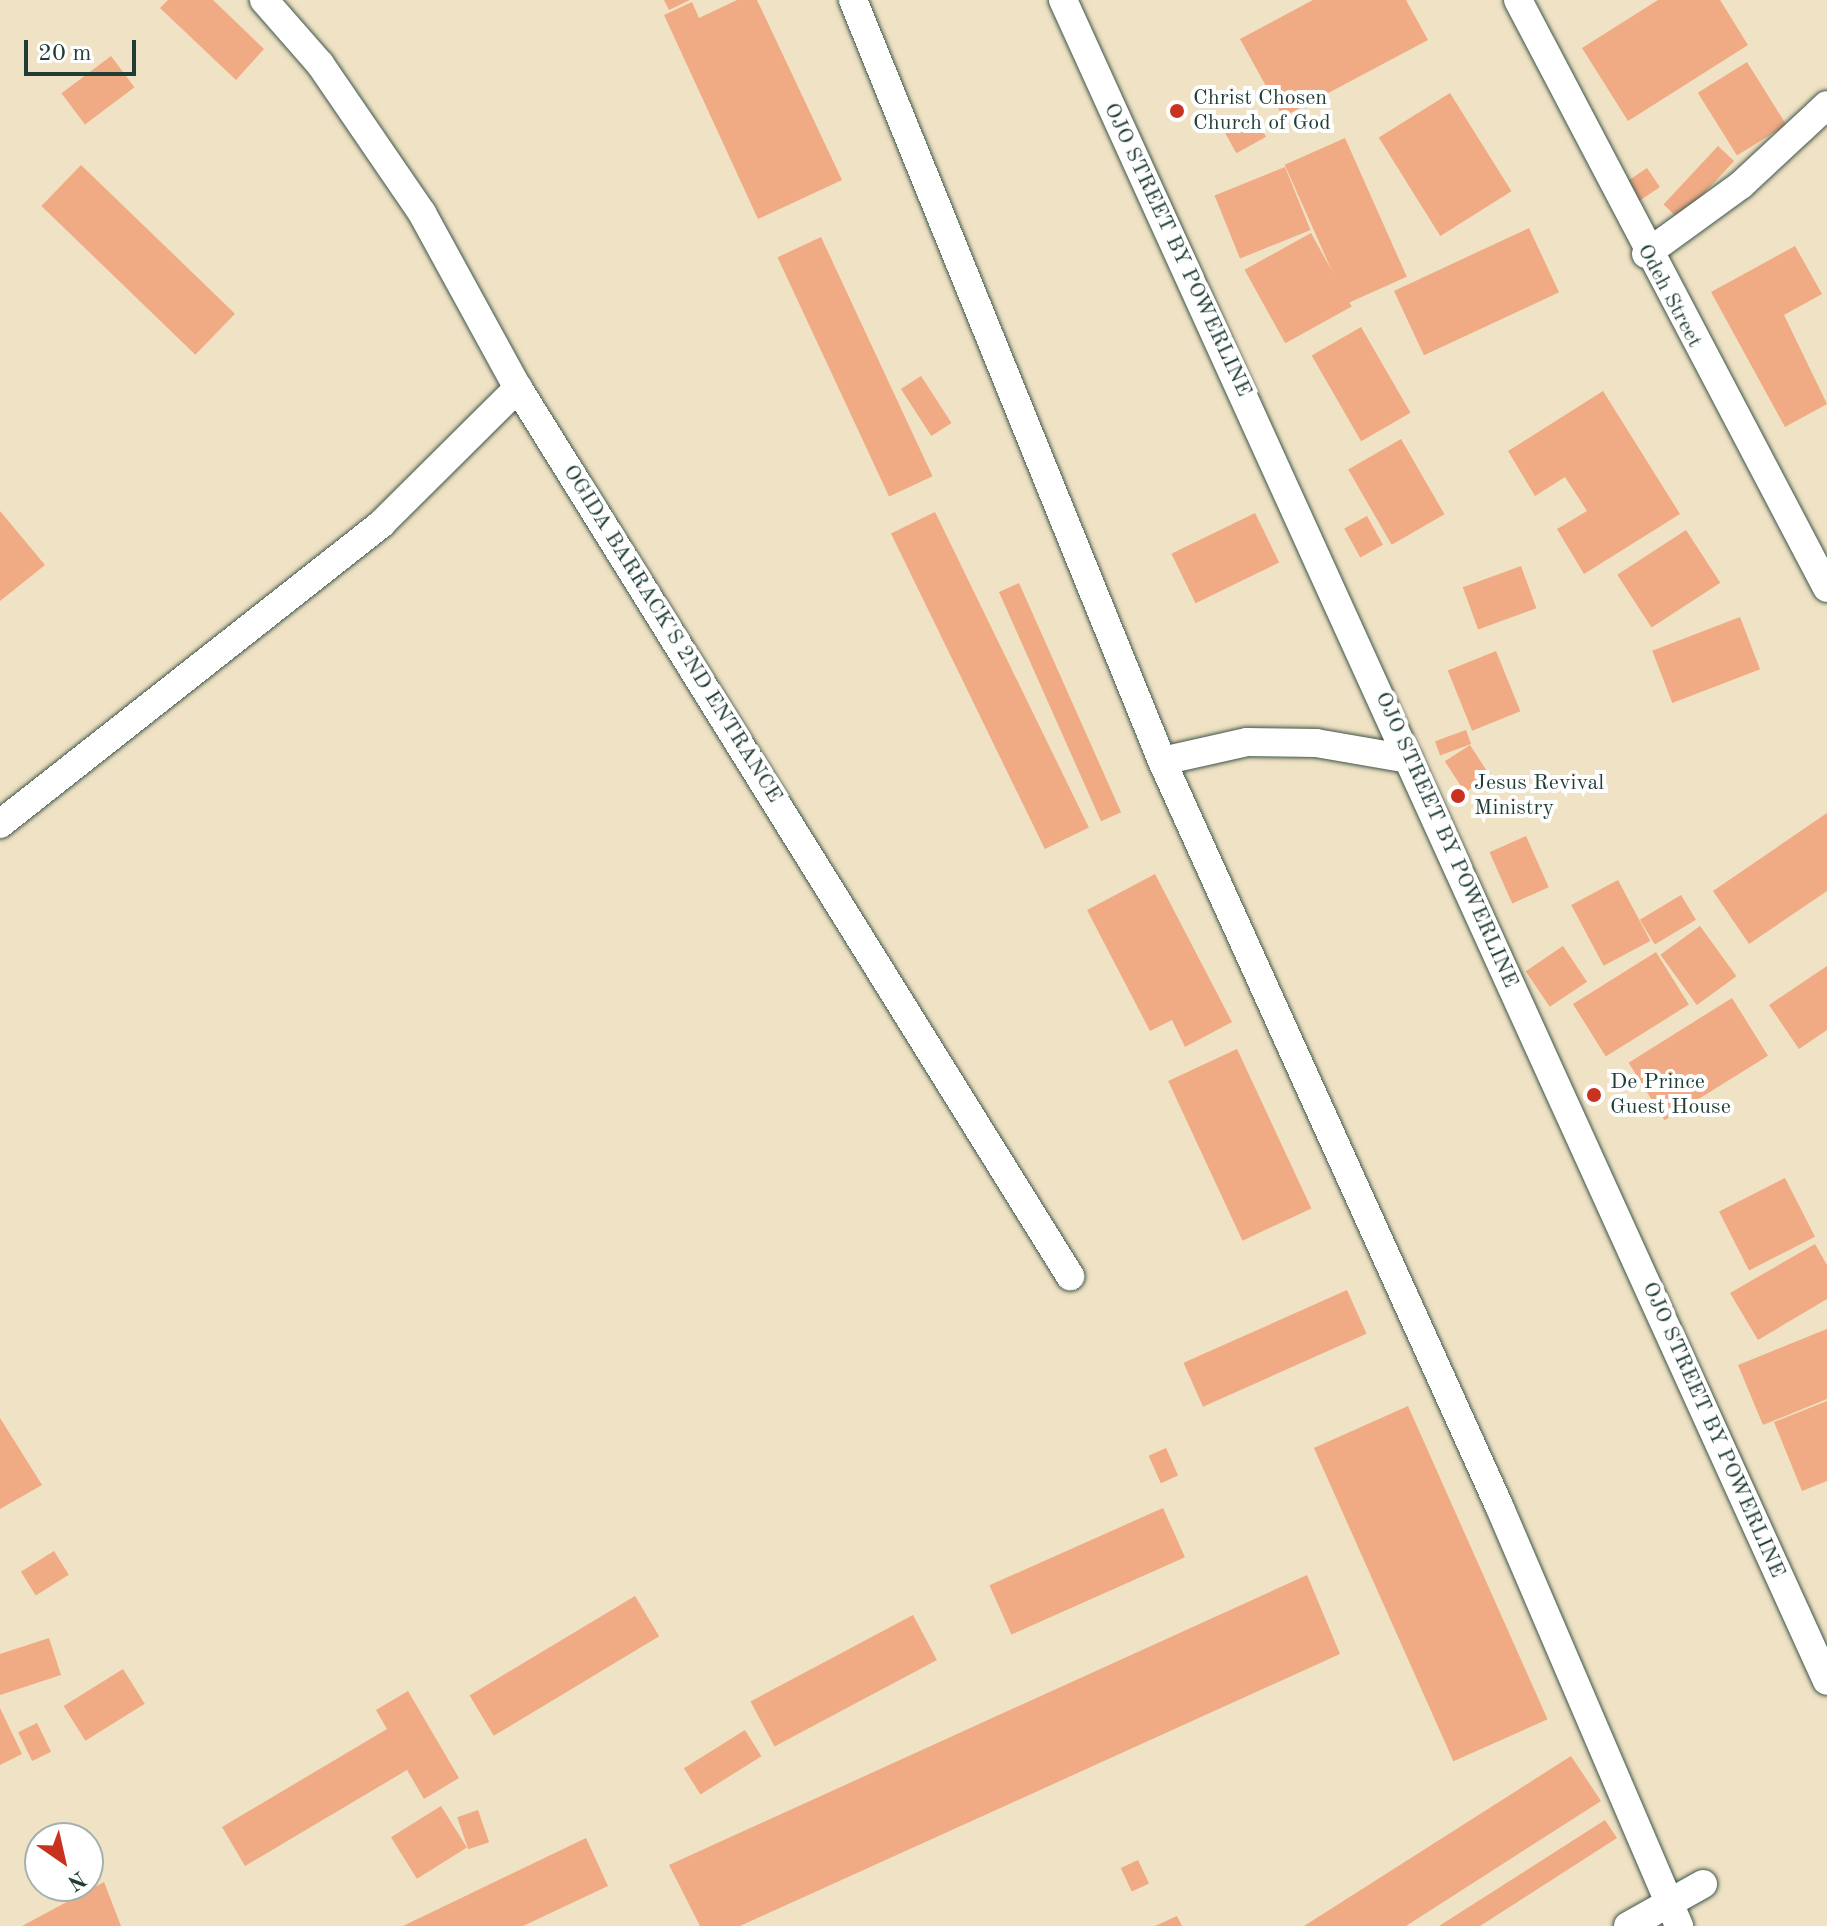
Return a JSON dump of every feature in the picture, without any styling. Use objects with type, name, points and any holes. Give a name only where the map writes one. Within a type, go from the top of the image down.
[{"type":"street","name":"OGIDA BARRACK'S 2ND ENTRANCE","points":[[264,0],[320,64],[422,213],[518,388],[1070,1276]]},
{"type":"street","points":[[853,0],[1162,761],[1500,1508],[1674,1914]]},
{"type":"street","name":"OJO STREET BY POWERLINE","points":[[1063,0],[1827,1681]]},
{"type":"street","name":"Odeh Street","points":[[1518,0],[1646,254],[1827,588]]},
{"type":"street","points":[[1646,254],[1741,185],[1827,105]]},
{"type":"street","points":[[0,824],[382,523],[518,388]]},
{"type":"street","points":[[1162,761],[1247,742],[1316,743],[1409,759]]},
{"type":"street","points":[[1628,1926],[1674,1914],[1703,1884]]},
{"type":"building","points":[[168,0],[213,0],[264,49],[236,80],[160,8]]},
{"type":"building","points":[[664,0],[690,0],[669,10]]},
{"type":"building","points":[[737,0],[757,0],[842,180],[758,219],[664,15],[692,2],[699,18]]},
{"type":"building","points":[[1313,0],[1406,0],[1428,40],[1283,117],[1240,39]]},
{"type":"building","points":[[1658,0],[1720,0],[1748,45],[1628,121],[1582,48]]},
{"type":"building","points":[[111,56],[134,87],[85,124],[61,93]]},
{"type":"building","points":[[1747,62],[1786,125],[1737,155],[1698,93]]},
{"type":"building","points":[[1450,93],[1511,191],[1440,236],[1379,138]]},
{"type":"building","points":[[1254,115],[1266,137],[1236,153],[1224,131]]},
{"type":"building","points":[[1345,138],[1407,277],[1347,304],[1285,165]]},
{"type":"building","points":[[1718,146],[1734,161],[1680,220],[1663,205]]},
{"type":"building","points":[[81,165],[235,314],[195,355],[41,206]]},
{"type":"building","points":[[1285,167],[1310,230],[1240,259],[1215,195]]},
{"type":"building","points":[[1647,168],[1660,187],[1631,207],[1618,188]]},
{"type":"building","points":[[1529,228],[1559,292],[1424,355],[1394,291]]},
{"type":"building","points":[[1311,233],[1352,306],[1285,343],[1245,270]]},
{"type":"building","points":[[821,237],[933,476],[889,497],[777,257]]},
{"type":"building","points":[[1795,246],[1822,294],[1784,315],[1827,404],[1785,427],[1711,292]]},
{"type":"building","points":[[1361,327],[1410,413],[1361,441],[1312,356]]},
{"type":"building","points":[[921,376],[951,423],[931,436],[901,389]]},
{"type":"building","points":[[1603,391],[1680,514],[1584,574],[1557,529],[1587,511],[1565,477],[1535,496],[1508,451]]},
{"type":"building","points":[[1401,439],[1444,514],[1392,545],[1348,470]]},
{"type":"building","points":[[0,511],[45,565],[0,601]]},
{"type":"building","points":[[935,512],[1089,827],[1045,849],[891,533]]},
{"type":"building","points":[[1255,513],[1279,562],[1196,603],[1171,554]]},
{"type":"building","points":[[1367,516],[1383,545],[1360,557],[1344,529]]},
{"type":"building","points":[[1686,530],[1720,583],[1652,627],[1617,575]]},
{"type":"building","points":[[1521,566],[1536,608],[1478,629],[1463,587]]},
{"type":"building","points":[[1019,583],[1121,812],[1101,821],[999,592]]},
{"type":"building","points":[[1740,617],[1760,669],[1672,703],[1652,651]]},
{"type":"building","points":[[1496,651],[1520,711],[1472,731],[1448,670]]},
{"type":"building","points":[[1466,730],[1471,744],[1440,755],[1435,741]]},
{"type":"building","points":[[1470,745],[1490,776],[1465,792],[1445,761]]},
{"type":"building","points":[[1827,813],[1827,891],[1749,944],[1713,891]]},
{"type":"building","points":[[1526,836],[1549,887],[1512,903],[1489,852]]},
{"type":"building","points":[[1155,874],[1232,1022],[1185,1047],[1172,1020],[1150,1031],[1087,910]]},
{"type":"building","points":[[1618,880],[1650,941],[1604,966],[1571,905]]},
{"type":"building","points":[[1681,895],[1696,920],[1655,945],[1640,920]]},
{"type":"building","points":[[1700,926],[1736,976],[1697,1005],[1660,955]]},
{"type":"building","points":[[1563,946],[1587,982],[1550,1007],[1526,971]]},
{"type":"building","points":[[1656,952],[1689,1005],[1606,1057],[1573,1004]]},
{"type":"building","points":[[1827,966],[1827,1030],[1799,1049],[1769,1005]]},
{"type":"building","points":[[1732,998],[1768,1056],[1665,1120],[1629,1063]]},
{"type":"building","points":[[1237,1049],[1311,1209],[1243,1241],[1168,1081]]},
{"type":"building","points":[[1785,1178],[1815,1237],[1749,1270],[1719,1212]]},
{"type":"building","points":[[1815,1244],[1827,1265],[1827,1299],[1758,1340],[1730,1293]]},
{"type":"building","points":[[1347,1290],[1367,1334],[1203,1407],[1183,1363]]},
{"type":"building","points":[[1827,1329],[1827,1399],[1763,1425],[1738,1365]]},
{"type":"building","points":[[1827,1401],[1827,1481],[1802,1491],[1774,1422]]},
{"type":"building","points":[[1408,1406],[1548,1719],[1453,1761],[1314,1448]]},
{"type":"building","points":[[0,1418],[42,1485],[0,1509]]},
{"type":"building","points":[[1166,1448],[1178,1475],[1161,1483],[1149,1456]]},
{"type":"building","points":[[1163,1508],[1185,1557],[1011,1635],[989,1585]]},
{"type":"building","points":[[54,1551],[69,1575],[36,1595],[21,1572]]},
{"type":"building","points":[[1307,1575],[1340,1654],[740,1926],[700,1926],[669,1865]]},
{"type":"building","points":[[635,1596],[659,1636],[494,1736],[470,1695]]},
{"type":"building","points":[[913,1615],[937,1660],[774,1746],[751,1701]]},
{"type":"building","points":[[49,1638],[61,1675],[0,1695],[0,1654]]},
{"type":"building","points":[[123,1669],[145,1704],[85,1741],[64,1706]]},
{"type":"building","points":[[408,1691],[459,1778],[424,1799],[407,1770],[245,1866],[222,1827],[387,1729],[376,1710]]},
{"type":"building","points":[[0,1708],[22,1754],[0,1765]]},
{"type":"building","points":[[37,1723],[51,1752],[32,1761],[18,1732]]},
{"type":"building","points":[[745,1730],[761,1756],[700,1794],[684,1768]]},
{"type":"building","points":[[1571,1756],[1601,1801],[1406,1926],[1304,1926]]},
{"type":"building","points":[[441,1806],[467,1848],[417,1879],[391,1837]]},
{"type":"building","points":[[478,1810],[489,1842],[468,1849],[457,1817]]},
{"type":"building","points":[[1605,1820],[1617,1838],[1480,1926],[1439,1926]]},
{"type":"building","points":[[586,1838],[608,1886],[523,1926],[403,1926]]},
{"type":"building","points":[[1138,1860],[1149,1884],[1132,1892],[1121,1868]]},
{"type":"building","points":[[104,1882],[121,1926],[22,1926],[67,1902],[104,1902]]},
{"type":"building","points":[[1177,1916],[1182,1926],[1155,1926]]},
{"type":"place","name":"Christ Chosen Church of God","points":[[1177,111]]},
{"type":"place","name":"Jesus Revival Ministry","points":[[1458,796]]},
{"type":"place","name":"De Prince Guest House","points":[[1594,1095]]}]
